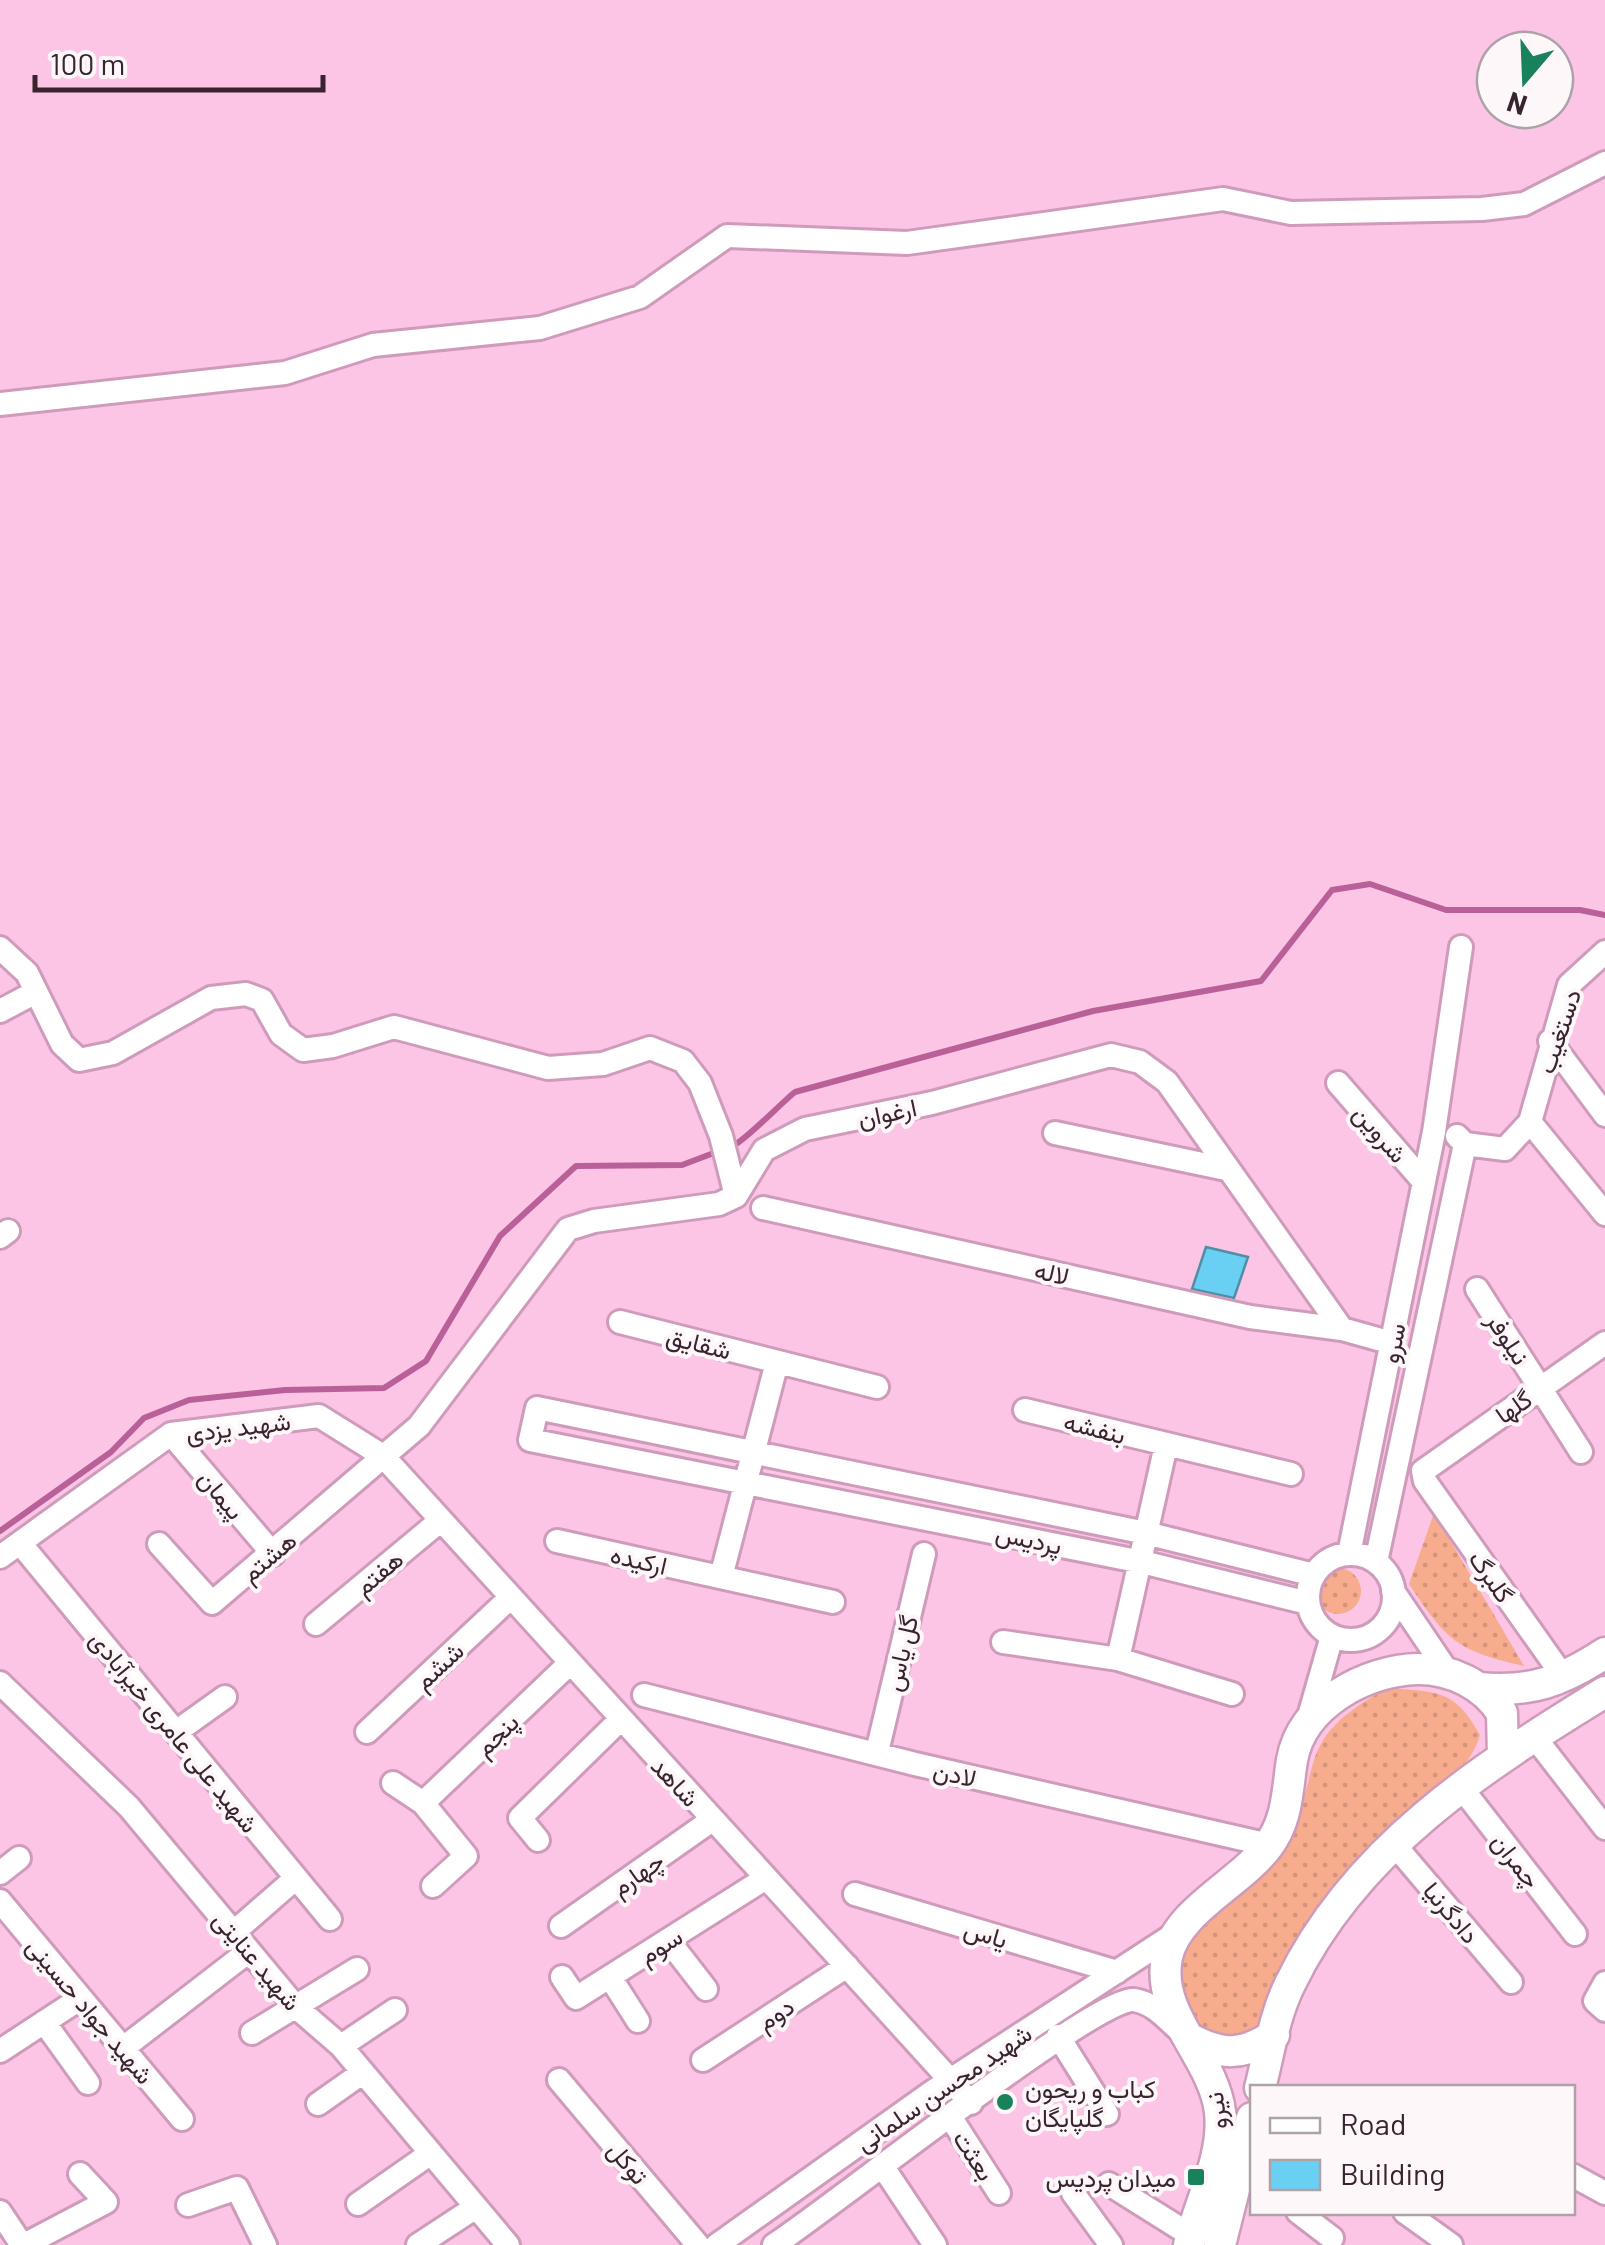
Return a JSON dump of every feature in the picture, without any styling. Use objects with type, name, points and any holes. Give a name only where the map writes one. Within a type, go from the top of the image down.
[{"type":"main road","points":[[1479,1688],[1513,1691],[1564,1679],[1605,1653]]},
{"type":"main road","points":[[1503,1758],[1502,1713],[1479,1688],[1447,1671],[1418,1669],[1362,1680],[1340,1692],[1306,1728],[1292,1760],[1284,1814],[1269,1846],[1174,1935],[1166,1983],[1189,2038],[1214,2052],[1237,2053],[1274,2035],[1283,2000],[1299,1968],[1336,1911],[1393,1843],[1460,1786],[1604,1694]]},
{"type":"main road","name":"نیرو","points":[[1261,2085],[1274,2035]]},
{"type":"main road","name":"نیرو","points":[[1189,2038],[1214,2086],[1220,2112],[1200,2242]]},
{"type":"main road","name":"نیرو","points":[[1200,2242],[1246,2175],[1250,2137]]},
{"type":"street","points":[[0,404],[285,373],[373,345],[540,328],[640,296],[727,236],[906,243],[1223,199],[1291,213],[1482,209],[1524,204],[1605,163]]},
{"type":"street","name":"سرو","points":[[1349,1554],[1434,1132],[1460,947]]},
{"type":"street","points":[[0,948],[27,973],[62,1044],[79,1060],[113,1053],[211,998],[246,994],[262,1000],[281,1034],[302,1050],[394,1027],[548,1068],[603,1064],[650,1048],[683,1061],[700,1084],[720,1136],[736,1196],[719,1204],[594,1221],[568,1229],[419,1426],[384,1456]]},
{"type":"street","name":"دستغیب","points":[[1530,1122],[1550,1041],[1569,986],[1605,952]]},
{"type":"street","points":[[0,1012],[36,992]]},
{"type":"street","points":[[1550,1041],[1605,1115]]},
{"type":"street","name":"ارغوان","points":[[736,1196],[764,1150],[806,1129],[932,1103],[1111,1055],[1140,1062],[1168,1082],[1342,1329]]},
{"type":"street","name":"شروین","points":[[1338,1083],[1424,1182]]},
{"type":"street","points":[[1434,1132],[1457,1136],[1465,1144],[1505,1150],[1530,1122],[1605,1214]]},
{"type":"street","points":[[1054,1133],[1226,1169]]},
{"type":"street","name":"سرو","points":[[1376,1562],[1409,1424],[1465,1144]]},
{"type":"street","name":"لاله","points":[[762,1208],[1250,1318],[1342,1329]]},
{"type":"street","points":[[1409,1256],[1438,1264]]},
{"type":"street","name":"نیلوفر","points":[[1476,1289],[1581,1452]]},
{"type":"street","name":"شقایق","points":[[620,1322],[878,1387]]},
{"type":"street","points":[[1342,1329],[1392,1344]]},
{"type":"street","name":"گلها","points":[[1423,1472],[1605,1343]]},
{"type":"street","points":[[721,1577],[777,1362]]},
{"type":"street","name":"پردیس","points":[[1308,1603],[1142,1562],[749,1480],[530,1440],[537,1408],[1146,1533],[1314,1575]]},
{"type":"street","name":"بنفشه","points":[[1025,1410],[1291,1474]]},
{"type":"street","name":"شهید یزدی","points":[[0,1557],[171,1434],[319,1416],[384,1456]]},
{"type":"street","name":"پیمان","points":[[171,1434],[272,1554]]},
{"type":"street","points":[[1118,1659],[1166,1445]]},
{"type":"street","name":"شاهد","points":[[384,1456],[971,2104]]},
{"type":"street","name":"هشتم","points":[[159,1544],[212,1603],[384,1456]]},
{"type":"street","name":"گلبرگ","points":[[1423,1472],[1425,1481],[1564,1679]]},
{"type":"street","name":"هفتم","points":[[316,1624],[440,1520]]},
{"type":"street","name":"ارکیده","points":[[558,1540],[833,1602]]},
{"type":"street","name":"شهید علی عامری خیرآبادی","points":[[20,1543],[330,1919]]},
{"type":"street","name":"گل یاس","points":[[877,1752],[924,1554]]},
{"type":"street","points":[[1393,1591],[1392,1613],[1374,1635],[1360,1640],[1332,1636],[1312,1617],[1308,1603],[1314,1575],[1323,1564],[1349,1554],[1376,1562],[1447,1671]]},
{"type":"street","name":"ششم","points":[[367,1732],[510,1598]]},
{"type":"street","points":[[1306,1728],[1332,1636]]},
{"type":"street","points":[[1003,1642],[1118,1659],[1232,1694]]},
{"type":"street","name":"پنجم","points":[[423,1803],[569,1664]]},
{"type":"street","name":"شهید عنایتی","points":[[0,1684],[129,1808],[296,2007],[341,2046],[508,2245]]},
{"type":"street","name":"لادن","points":[[644,1694],[1269,1846]]},
{"type":"street","points":[[176,1732],[225,1696]]},
{"type":"street","points":[[538,1840],[520,1818],[620,1720]]},
{"type":"street","points":[[1536,1739],[1605,1828]]},
{"type":"street","points":[[393,1783],[423,1803],[466,1856],[433,1886]]},
{"type":"street","name":"چمران","points":[[1460,1786],[1574,1934]]},
{"type":"street","name":"چهارم","points":[[561,1926],[712,1820]]},
{"type":"street","name":"دادگرنیا","points":[[1393,1843],[1511,1982]]},
{"type":"street","points":[[0,1873],[19,1858]]},
{"type":"street","points":[[122,2050],[242,1942],[296,1878]]},
{"type":"street","name":"سوم","points":[[562,1977],[576,1998],[766,1878]]},
{"type":"street","name":"یاس","points":[[855,1894],[1117,1972]]},
{"type":"street","name":"شهید جواد حسینی","points":[[0,1901],[78,2000],[182,2119]]},
{"type":"street","name":"شهید محسن سلمانی","points":[[717,2245],[950,2080],[1174,1935]]},
{"type":"street","points":[[668,1940],[706,1990]]},
{"type":"street","name":"دوم","points":[[704,2060],[847,1966]]},
{"type":"street","points":[[252,2033],[356,1969]]},
{"type":"street","points":[[610,1977],[638,2021]]},
{"type":"street","points":[[1605,1983],[1594,2001],[1605,2010]]},
{"type":"street","points":[[3,2041],[78,2000]]},
{"type":"street","name":"شهید محسن سلمانی","points":[[787,2242],[1058,2036],[1114,2004],[1132,2000],[1154,2008],[1189,2038]]},
{"type":"street","points":[[341,2046],[395,2010]]},
{"type":"street","points":[[44,2022],[88,2083]]},
{"type":"street","points":[[1058,2036],[1107,2114]]},
{"type":"street","points":[[318,2104],[362,2073]]},
{"type":"street","name":"توکل","points":[[559,2080],[698,2245]]},
{"type":"street","name":"بعثت","points":[[951,2118],[999,2193]]},
{"type":"street","points":[[358,2204],[431,2154]]},
{"type":"street","points":[[884,2168],[935,2245]]},
{"type":"street","points":[[0,2212],[23,2245],[106,2202],[80,2174]]},
{"type":"street","points":[[1575,2177],[1605,2192]]},
{"type":"street","points":[[1109,2184],[1200,2242]]},
{"type":"street","points":[[188,2206],[237,2188],[265,2245]]},
{"type":"street","points":[[1074,2193],[1111,2245]]},
{"type":"street","points":[[418,2245],[476,2207]]},
{"type":"street","points":[[1302,2215],[1332,2238]]},
{"type":"street","points":[[1408,2215],[1422,2236],[1450,2245]]},
{"type":"shaded area","points":[[1434,1513],[1524,1666],[1483,1655],[1456,1641],[1409,1584]]},
{"type":"shaded area","points":[[1338,1568],[1354,1575],[1361,1591],[1354,1607],[1338,1614],[1322,1607],[1315,1591],[1322,1575]]},
{"type":"shaded area","points":[[1388,1688],[1432,1692],[1453,1701],[1480,1735],[1473,1752],[1449,1781],[1374,1841],[1339,1882],[1310,1928],[1261,2024],[1238,2036],[1197,2029],[1181,1977],[1184,1945],[1274,1860],[1296,1820],[1322,1741],[1356,1707]]},
{"type":"building","points":[[1206,1247],[1248,1257],[1234,1298],[1192,1289]]},
{"type":"waterway","points":[[731,1147],[795,1092],[1093,1011],[1261,981],[1332,890],[1370,884],[1446,910],[1580,910],[1605,915]]},
{"type":"waterway","points":[[0,1531],[111,1452],[144,1418],[189,1400],[285,1390],[384,1388],[426,1361],[500,1236],[576,1166],[682,1165],[719,1151]]},
{"type":"place","name":"کباب و ریحون گلپایگان","points":[[1005,2102]]},
{"type":"place","name":"میدان پردیس","points":[[1196,2177]]}]
